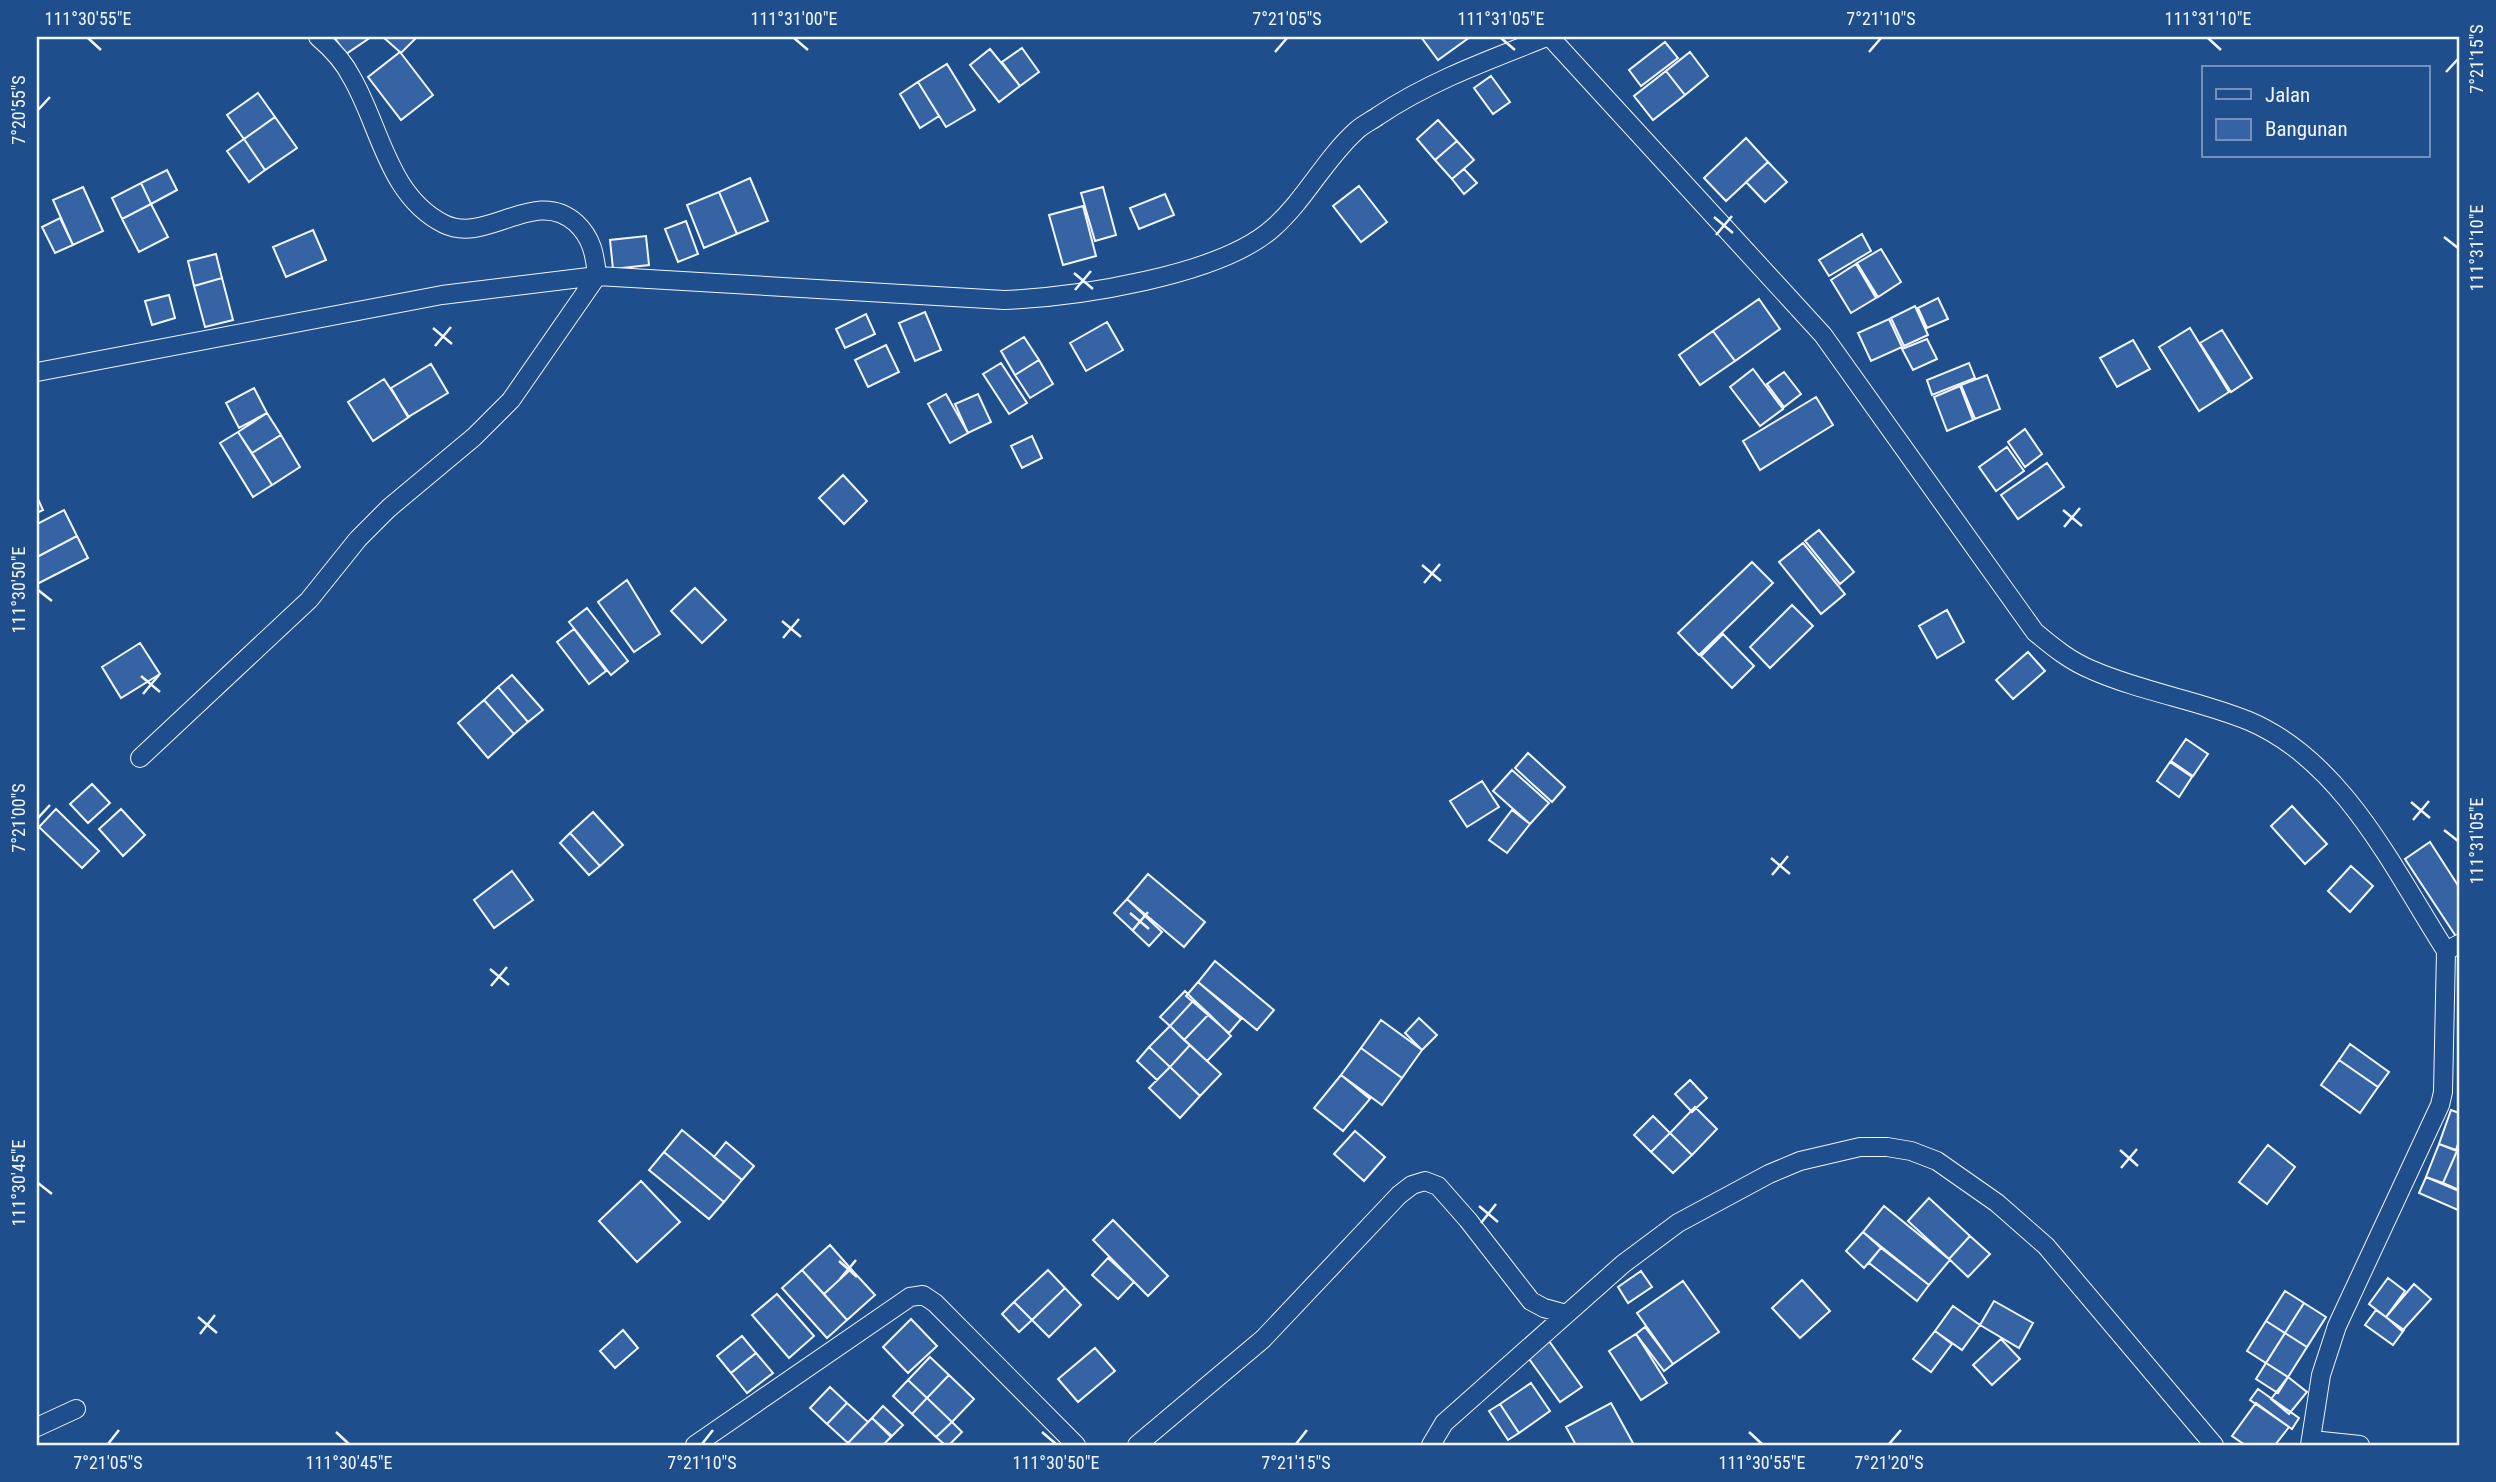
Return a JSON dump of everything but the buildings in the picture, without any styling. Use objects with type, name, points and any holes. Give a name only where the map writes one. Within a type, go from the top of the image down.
[{"type":"street","points":[[141,758],[309,600],[358,539],[474,437],[511,400],[597,276],[591,242],[574,221],[561,214],[549,210],[530,212],[474,229],[457,229],[430,215],[399,181],[352,78],[336,55],[318,37]]},
{"type":"street","points":[[37,372],[442,295],[597,276],[1004,300],[1104,290],[1192,269],[1243,249],[1270,231],[1294,209],[1323,169],[1356,131],[1401,101],[1474,65],[1548,37],[1823,335],[2035,632],[2064,656],[2093,671],[2247,720],[2300,750],[2355,807],[2453,947],[2440,1105],[2337,1326],[2321,1375],[2311,1442],[2360,1445]]},
{"type":"street","points":[[1431,1445],[1444,1423],[1623,1264],[1678,1223],[1800,1160],[1860,1147],[1887,1147],[1911,1151],[1937,1161],[1997,1203],[2046,1247],[2214,1445]]},
{"type":"street","points":[[1137,1445],[1263,1339],[1399,1195],[1412,1185],[1425,1181],[1438,1186],[1531,1301],[1566,1314]]},
{"type":"street","points":[[695,1445],[910,1297],[923,1295],[935,1303],[1076,1445]]},
{"type":"street","points":[[37,1427],[76,1409]]}]
